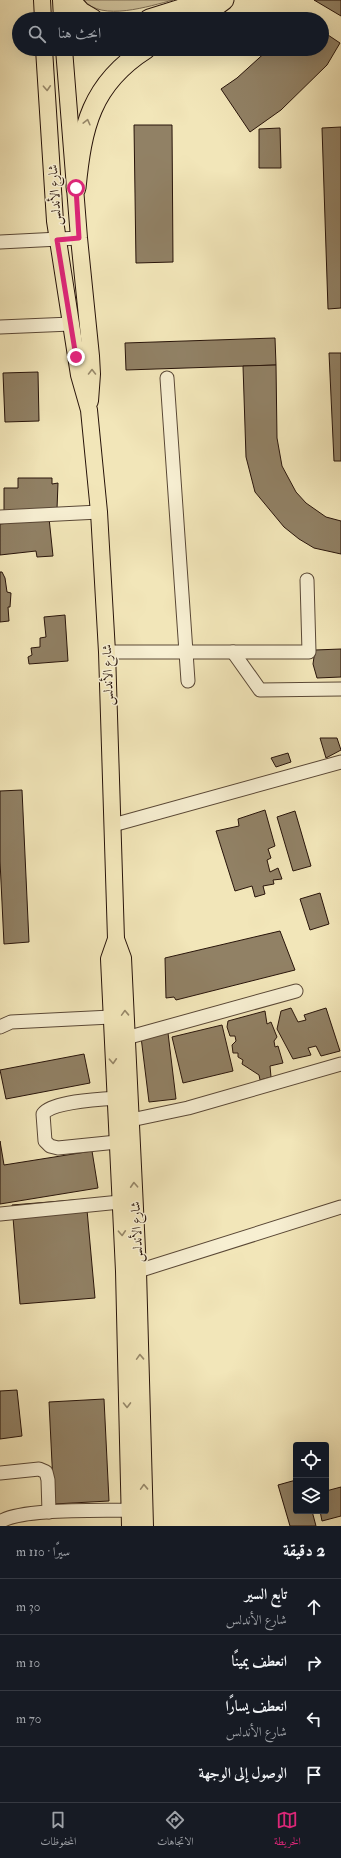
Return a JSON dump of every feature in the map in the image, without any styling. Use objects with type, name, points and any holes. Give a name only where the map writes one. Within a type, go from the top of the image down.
[{"type":"highway","points":[[70,0],[81,12]]},
{"type":"highway","points":[[171,12],[181,9],[198,0]]},
{"type":"highway","points":[[202,12],[220,3]]},
{"type":"highway","points":[[206,12],[220,3]]},
{"type":"highway","points":[[76,188],[80,152],[89,114],[97,98],[112,78],[134,56]]},
{"type":"main road","points":[[42,0],[43,12]]},
{"type":"main road","points":[[61,0],[62,12]]},
{"type":"main road","name":"شارع الأندلس","points":[[44,56],[57,240],[79,375],[89,410],[99,512],[107,652],[116,939],[123,958],[138,1271],[145,1526]]},
{"type":"main road","name":"شارع الأندلس","points":[[65,56],[79,238],[92,374],[89,410]]},
{"type":"main road","name":"شارع الأندلس","points":[[116,939],[109,959],[120,1202],[129,1518]]},
{"type":"street","points":[[0,242],[79,238]]},
{"type":"street","points":[[0,328],[71,324]]},
{"type":"street","points":[[167,378],[188,681]]},
{"type":"street","points":[[0,517],[99,512]]},
{"type":"street","points":[[107,652],[309,652],[307,580]]},
{"type":"street","points":[[233,652],[260,690],[341,689]]},
{"type":"street","points":[[113,825],[341,762]]},
{"type":"street","points":[[126,1038],[296,991]]},
{"type":"street","points":[[0,1027],[11,1022],[111,1017]]},
{"type":"street","points":[[131,1120],[188,1108],[341,1064]]},
{"type":"street","points":[[115,1098],[58,1106],[47,1110],[43,1114],[45,1141],[50,1146],[58,1148],[117,1142]]},
{"type":"street","points":[[0,1214],[120,1202]]},
{"type":"street","points":[[138,1271],[341,1207]]},
{"type":"street","points":[[0,1473],[39,1469],[46,1472],[48,1480],[49,1512]]},
{"type":"street","points":[[0,1522],[7,1517],[49,1512],[129,1518]]},
{"type":"shaded area","points":[[84,0],[173,0],[152,6],[114,11],[92,7]]},
{"type":"building","points":[[314,0],[341,0],[341,16]]},
{"type":"building","points":[[329,36],[340,43],[327,65],[281,110],[250,132],[221,89],[237,78],[261,56],[329,56]]},
{"type":"building","points":[[134,125],[172,125],[173,262],[136,263]]},
{"type":"building","points":[[341,127],[341,308],[328,309],[322,128]]},
{"type":"building","points":[[280,128],[281,168],[259,168],[259,129]]},
{"type":"building","points":[[275,338],[276,365],[126,370],[125,343]]},
{"type":"building","points":[[329,353],[341,353],[341,461],[334,461]]},
{"type":"building","points":[[276,365],[277,438],[282,466],[296,492],[306,503],[326,517],[341,521],[341,554],[314,548],[299,539],[284,527],[255,492],[246,457],[243,366]]},
{"type":"building","points":[[38,372],[39,421],[5,422],[3,373]]},
{"type":"building","points":[[18,478],[52,478],[52,484],[58,483],[57,509],[4,511],[4,488],[18,488]]},
{"type":"building","points":[[49,518],[53,556],[37,557],[36,551],[0,555],[0,524]]},
{"type":"building","points":[[0,572],[2,572],[5,578],[7,592],[11,593],[10,607],[8,607],[9,621],[0,622]]},
{"type":"building","points":[[65,615],[68,661],[29,664],[28,657],[32,655],[31,648],[40,647],[40,638],[46,637],[44,617]]},
{"type":"building","points":[[341,649],[341,677],[317,678],[313,664],[315,650]]},
{"type":"building","points":[[320,738],[337,738],[341,750],[326,758]]},
{"type":"building","points":[[288,753],[291,762],[276,767],[271,758]]},
{"type":"building","points":[[22,790],[29,942],[4,944],[0,861],[0,791]]},
{"type":"building","points":[[265,810],[275,846],[268,849],[271,858],[267,860],[270,872],[278,868],[282,879],[273,880],[274,884],[263,886],[265,894],[255,897],[252,886],[235,891],[216,831],[239,826],[238,819]]},
{"type":"building","points":[[295,811],[311,866],[293,871],[277,817]]},
{"type":"building","points":[[320,893],[329,924],[310,930],[300,899]]},
{"type":"building","points":[[280,931],[295,970],[176,1000],[174,997],[166,998],[165,958]]},
{"type":"building","points":[[291,1008],[298,1022],[306,1020],[304,1015],[326,1008],[340,1051],[321,1056],[316,1046],[308,1048],[311,1055],[293,1059],[277,1029],[281,1011]]},
{"type":"building","points":[[265,1011],[267,1024],[271,1022],[277,1037],[274,1041],[275,1047],[278,1046],[283,1063],[270,1066],[271,1077],[260,1080],[259,1075],[242,1064],[243,1060],[238,1057],[238,1053],[233,1053],[232,1045],[236,1041],[235,1036],[230,1036],[227,1027],[228,1021]]},
{"type":"building","points":[[222,1025],[233,1071],[183,1083],[172,1037]]},
{"type":"building","points":[[168,1033],[176,1099],[149,1102],[141,1037]]},
{"type":"building","points":[[84,1054],[90,1083],[6,1099],[0,1070]]},
{"type":"building","points":[[0,1141],[4,1165],[92,1151],[98,1188],[0,1204]]},
{"type":"building","points":[[86,1199],[95,1298],[20,1304],[12,1205]]},
{"type":"building","points":[[17,1390],[22,1436],[0,1439],[0,1391]]},
{"type":"building","points":[[104,1399],[109,1501],[54,1504],[49,1402]]},
{"type":"building","points":[[293,1481],[293,1514],[313,1514],[316,1526],[290,1526],[278,1485]]},
{"type":"building","points":[[341,1487],[341,1516],[322,1521],[321,1514],[329,1514],[329,1490]]},
{"type":"route","points":[[76,188],[79,238],[57,240],[76,357]]}]
